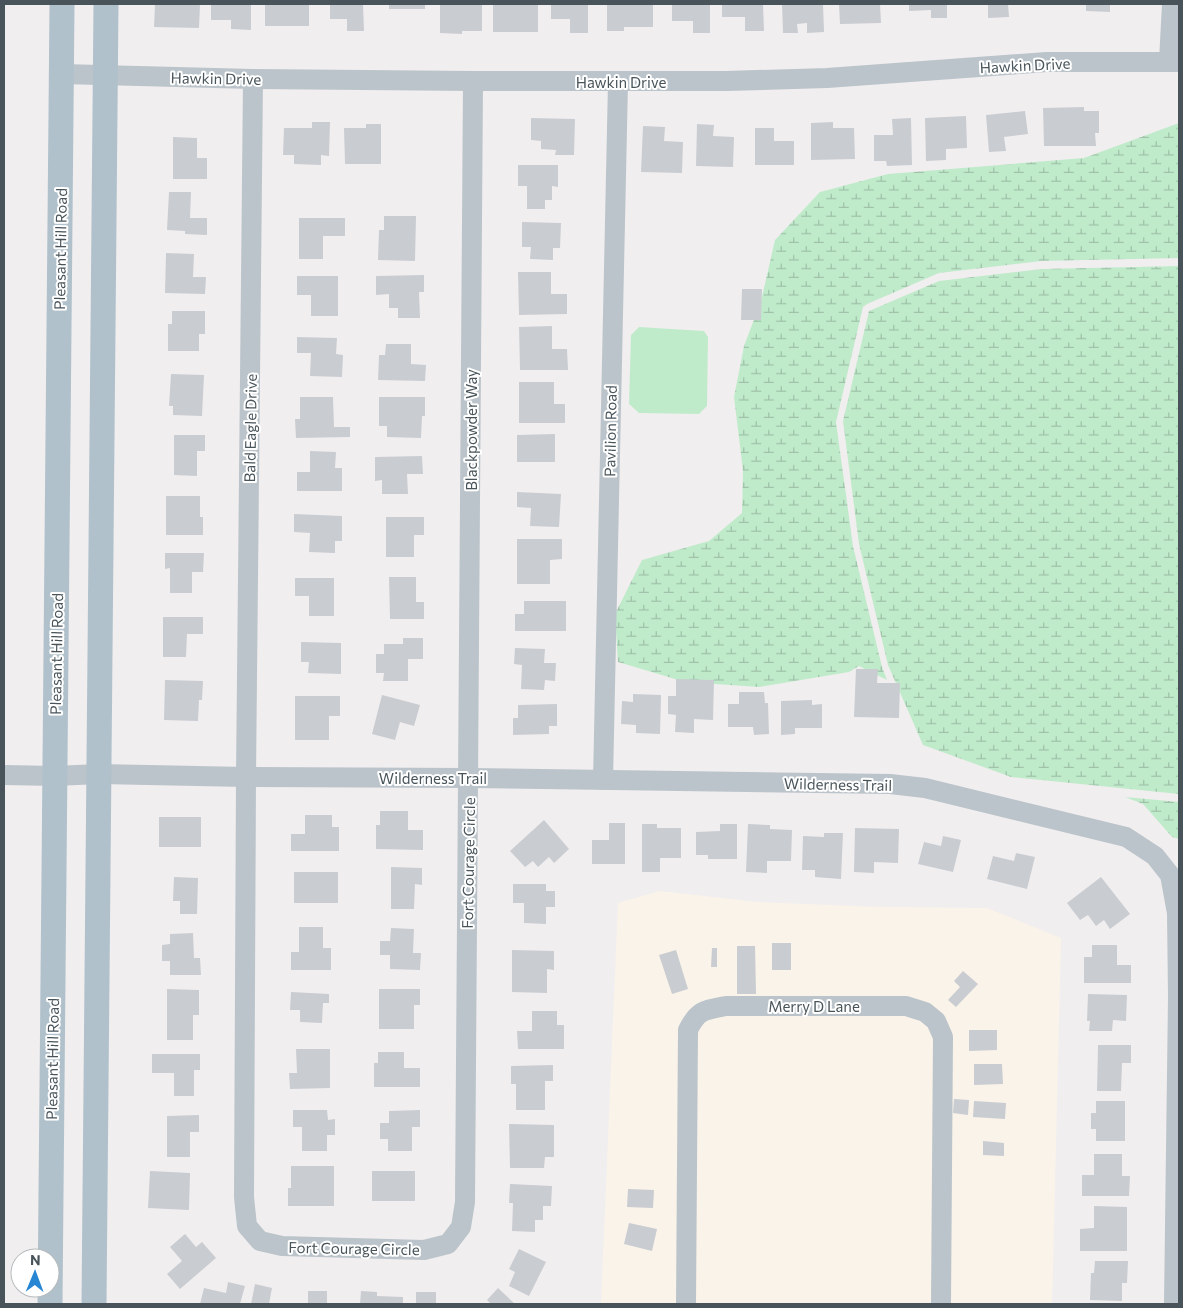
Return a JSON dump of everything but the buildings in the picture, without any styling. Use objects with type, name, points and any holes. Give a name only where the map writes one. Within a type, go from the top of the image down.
[{"type":"main road","name":"Pleasant Hill Road","points":[[50,1304],[62,4]]},
{"type":"main road","points":[[94,1304],[106,4]]},
{"type":"street","points":[[1172,4],[1174,61]]},
{"type":"street","name":"Hawkin Drive","points":[[62,74],[253,79],[618,82],[827,78],[1047,62],[1174,61]]},
{"type":"street","name":"Bald Eagle Drive","points":[[246,777],[253,79]]},
{"type":"street","name":"Blackpowder Way","points":[[468,778],[473,81]]},
{"type":"street","name":"Pavilion Road","points":[[603,780],[618,82]]},
{"type":"street","name":"Wilderness Trail","points":[[4,775],[55,776],[99,774],[890,784],[925,788],[1126,837],[1155,856],[1170,875],[1177,913],[1179,997],[1177,1243],[1174,1304]]},
{"type":"street","name":"Fort Courage Circle","points":[[246,777],[244,1197],[247,1226],[260,1241],[282,1246],[424,1250],[448,1244],[461,1227],[465,1202],[468,778]]},
{"type":"street","name":"Merry D Lane","points":[[686,1304],[688,1030],[695,1017],[708,1009],[726,1006],[906,1006],[925,1012],[936,1021],[943,1038],[941,1304]]},
{"type":"shaded area","points":[[660,891],[756,902],[878,907],[987,908],[1061,938],[1052,1304],[949,1304],[941,1014],[691,1009],[679,1304],[601,1304],[618,903]]},
{"type":"shaded area","points":[[905,1015],[922,1020],[929,1027],[935,1039],[933,1304],[695,1304],[696,1033],[701,1024],[711,1018],[726,1016]]},
{"type":"green space","points":[[1179,123],[1179,258],[1041,261],[939,273],[863,307],[836,422],[853,546],[882,667],[887,680],[859,666],[849,672],[759,687],[685,682],[618,662],[615,614],[642,560],[709,541],[742,513],[743,471],[734,397],[744,346],[761,301],[775,240],[820,192],[888,174],[1084,158]]},
{"type":"green space","points":[[1179,266],[1179,794],[1011,777],[923,745],[888,665],[859,544],[843,421],[869,311],[939,281],[1041,269]]},
{"type":"green space","points":[[639,327],[704,331],[708,337],[707,406],[699,414],[639,413],[629,404],[631,335]]},
{"type":"green space","points":[[1125,797],[1179,802],[1179,839],[1172,837],[1143,804]]}]
